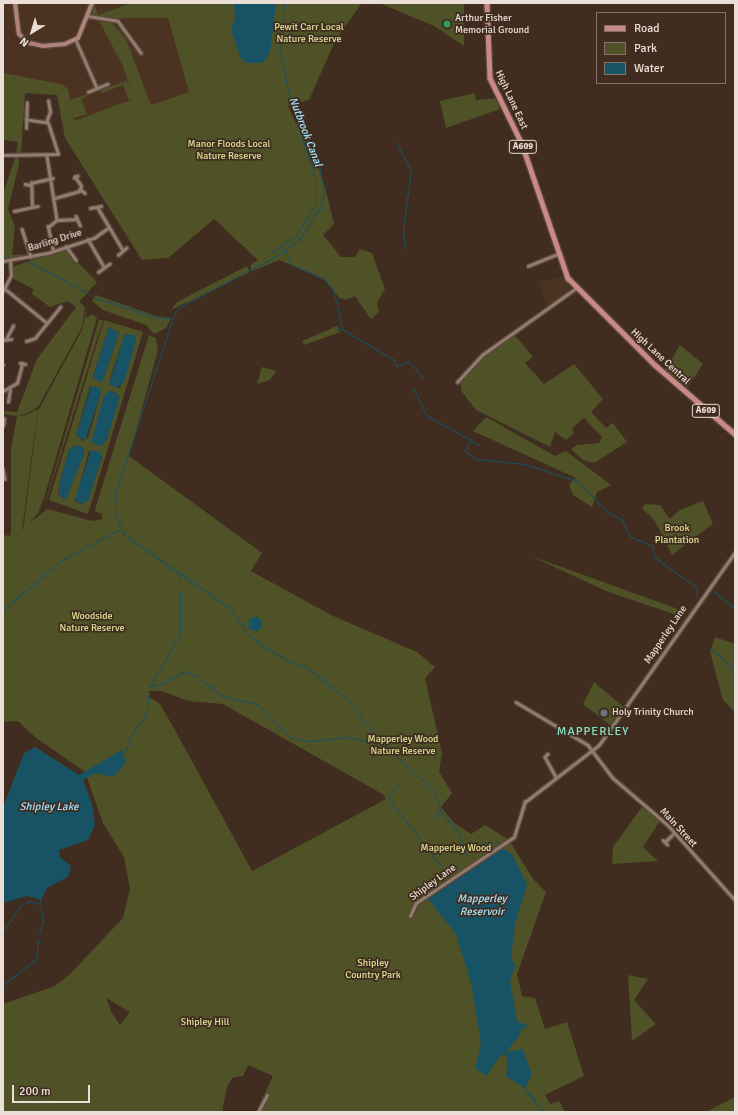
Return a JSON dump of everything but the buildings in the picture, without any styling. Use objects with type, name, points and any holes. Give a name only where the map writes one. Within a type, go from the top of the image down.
[{"type":"main road","name":"High Lane East","points":[[487,3],[490,78],[522,144],[557,254],[575,289]]},
{"type":"main road","name":"High Lane Central","points":[[575,289],[663,373],[735,434]]},
{"type":"street","points":[[15,3],[17,27],[26,41],[48,46],[76,40]]},
{"type":"street","points":[[92,3],[88,16],[76,40],[96,88]]},
{"type":"street","points":[[88,16],[118,21],[141,53]]},
{"type":"street","points":[[88,92],[107,84]]},
{"type":"street","points":[[3,154],[56,155],[59,150],[46,122],[50,110],[48,101]]},
{"type":"street","points":[[26,128],[27,103]]},
{"type":"street","points":[[27,109],[32,109]]},
{"type":"street","points":[[50,110],[55,109]]},
{"type":"street","points":[[26,120],[46,122]]},
{"type":"street","points":[[47,156],[52,178],[57,220]]},
{"type":"street","points":[[75,177],[80,189],[85,193]]},
{"type":"street","points":[[30,185],[35,180],[52,178]]},
{"type":"street","points":[[25,184],[30,185]]},
{"type":"street","points":[[30,185],[32,206]]},
{"type":"street","points":[[55,198],[80,189]]},
{"type":"street","points":[[14,211],[21,211],[32,206],[37,206]]},
{"type":"street","points":[[90,208],[99,207],[108,228],[125,249],[118,255]]},
{"type":"street","points":[[53,251],[47,231],[57,220],[77,218],[80,225]]},
{"type":"street","name":"Barling Drive","points":[[3,261],[10,262],[53,251],[88,239],[108,228]]},
{"type":"street","points":[[22,229],[31,257]]},
{"type":"street","points":[[88,239],[104,267]]},
{"type":"street","points":[[66,246],[76,260]]},
{"type":"street","points":[[528,266],[557,254]]},
{"type":"street","points":[[10,262],[11,275],[4,290],[47,323]]},
{"type":"street","points":[[98,272],[109,264]]},
{"type":"street","points":[[457,382],[482,355],[575,289]]},
{"type":"street","points":[[25,306],[29,303]]},
{"type":"street","points":[[26,341],[35,340],[60,307]]},
{"type":"street","points":[[5,340],[13,326]]},
{"type":"street","points":[[5,340],[11,339]]},
{"type":"street","points":[[8,402],[9,390],[18,380],[22,364]]},
{"type":"street","points":[[3,391],[9,390]]},
{"type":"street","points":[[4,419],[4,425]]},
{"type":"street","points":[[3,469],[6,473],[5,479]]},
{"type":"street","name":"Mapperley Lane","points":[[594,750],[613,728],[735,552]]},
{"type":"street","name":"Main Street","points":[[516,702],[567,731],[594,750],[616,781],[674,833],[735,900]]},
{"type":"street","name":"Shipley Lane","points":[[410,916],[416,904],[514,837],[521,807],[556,777],[594,750]]},
{"type":"street","points":[[548,754],[545,757],[556,777]]},
{"type":"street","points":[[665,842],[674,833]]},
{"type":"street","points":[[258,1112],[267,1095]]},
{"type":"shaded area","points":[[3,3],[131,3],[98,15],[168,18],[189,92],[151,105],[147,94],[73,121],[68,89],[3,73]]},
{"type":"shaded area","points":[[564,276],[571,290],[547,308],[539,282]]},
{"type":"green space","name":"Manor Floods Local Nature Reserve","points":[[94,3],[98,15],[131,3],[362,3],[336,39],[309,100],[288,106],[296,124],[301,118],[325,187],[334,224],[323,235],[341,257],[355,257],[360,249],[372,253],[385,289],[377,302],[379,312],[371,319],[355,296],[346,300],[339,298],[325,279],[279,260],[252,271],[250,265],[258,260],[214,219],[168,258],[142,260],[65,138],[57,95],[25,93],[21,154],[16,153],[18,142],[3,140],[3,73],[61,84],[68,89],[74,121],[133,99],[123,66],[99,21],[112,23],[126,39],[151,105],[189,92],[168,18],[105,18],[92,15]]},
{"type":"green space","name":"Arthur Fisher Memorial Ground","points":[[379,3],[464,3],[464,46],[434,26]]},
{"type":"green space","points":[[127,81],[133,99],[129,100],[123,85],[102,93],[99,90]]},
{"type":"green space","points":[[97,91],[81,99],[87,114],[74,118],[70,100]]},
{"type":"green space","points":[[475,93],[476,100],[497,98],[500,109],[446,128],[440,101]]},
{"type":"green space","points":[[15,158],[19,158],[19,164],[8,209],[15,227],[12,255],[28,254],[8,261],[3,260],[3,194]]},
{"type":"green space","points":[[65,249],[97,282],[79,302],[85,307],[82,327],[38,407],[24,415],[17,414],[24,416],[38,409],[22,529],[47,509],[93,521],[102,519],[102,514],[95,511],[96,506],[149,335],[156,338],[158,350],[129,456],[262,553],[251,571],[331,615],[417,652],[435,667],[425,678],[442,753],[439,772],[452,793],[441,807],[453,822],[471,834],[485,825],[509,840],[533,879],[546,892],[517,974],[522,996],[535,998],[545,1029],[567,1022],[584,1076],[545,1095],[550,1104],[559,1101],[565,1112],[256,1112],[273,1076],[248,1065],[243,1076],[232,1078],[227,1087],[222,1112],[3,1112],[3,1004],[55,986],[70,974],[123,918],[130,889],[124,857],[103,823],[85,772],[35,737],[18,721],[3,722],[3,535],[10,536],[11,532],[11,449],[17,416],[3,414],[3,411],[17,412],[37,359],[76,307],[68,301],[50,307],[32,294],[33,289],[12,278],[12,267]],"holes":[[[149,691],[161,691],[189,701],[223,704],[384,795],[386,799],[252,871],[175,730],[160,704],[149,697]],[[106,998],[130,1012],[120,1025],[112,1013]]]},
{"type":"green space","points":[[247,266],[250,272],[171,310],[177,302]]},
{"type":"green space","points":[[96,295],[156,316],[171,318],[166,328],[154,334],[146,325],[103,310],[92,301]]},
{"type":"green space","points":[[87,307],[86,318],[93,314],[97,318],[44,498],[38,513],[23,531],[38,411],[82,330]]},
{"type":"green space","points":[[99,320],[103,320],[46,501],[46,499]]},
{"type":"green space","points":[[104,320],[143,332],[88,514],[49,500]],"holes":[[[109,327],[119,333],[102,382],[93,377]],[[125,334],[136,338],[120,388],[111,385],[110,378]],[[90,386],[100,388],[101,393],[88,438],[83,441],[76,435]],[[112,391],[119,396],[106,441],[99,446],[93,441],[104,396]],[[74,446],[82,447],[84,454],[65,498],[58,492],[69,450]],[[89,451],[102,457],[88,501],[80,504],[75,501]]]},
{"type":"green space","points":[[337,326],[340,332],[304,345],[302,341]]},
{"type":"green space","points":[[514,334],[533,357],[525,363],[544,384],[574,364],[603,399],[591,412],[606,428],[613,423],[627,442],[594,463],[583,460],[571,449],[577,445],[599,443],[602,437],[584,418],[572,428],[574,433],[566,440],[555,432],[550,447],[476,410],[462,392],[459,378],[482,356]]},
{"type":"green space","points":[[680,345],[703,364],[687,388],[665,370]]},
{"type":"green space","points":[[262,367],[276,371],[270,380],[257,384]]},
{"type":"green space","points":[[486,417],[555,456],[566,451],[611,485],[597,492],[592,507],[573,495],[569,484],[576,478],[473,431]]},
{"type":"green space","name":"Brook Plantation","points":[[703,501],[713,524],[672,555],[655,521],[642,508],[645,504],[660,505],[670,519],[680,510]]},
{"type":"green space","points":[[531,556],[686,612],[682,617],[606,591]]},
{"type":"green space","points":[[715,637],[735,644],[735,712],[723,700],[710,652]]},
{"type":"green space","points":[[594,682],[625,708],[614,724],[610,725],[583,704]]},
{"type":"green space","points":[[642,807],[660,821],[643,847],[658,861],[612,864],[613,847]]},
{"type":"green space","points":[[628,975],[648,979],[634,1000],[656,1024],[632,1041]]},
{"type":"green space","points":[[735,1097],[735,1112],[706,1112]]},
{"type":"water","points":[[233,3],[276,3],[270,53],[262,63],[246,63],[240,57],[231,30],[235,17]]},
{"type":"water","points":[[109,327],[119,333],[102,383],[93,377]]},
{"type":"water","points":[[125,334],[135,335],[136,341],[124,382],[117,388],[109,384]]},
{"type":"water","points":[[91,386],[100,388],[101,393],[85,441],[76,435]]},
{"type":"water","points":[[109,391],[118,394],[119,400],[106,441],[99,446],[91,442],[104,396]]},
{"type":"water","points":[[74,446],[83,447],[84,454],[66,499],[59,496],[59,486],[69,450]]},
{"type":"water","points":[[91,450],[100,452],[102,457],[88,501],[80,504],[75,499]]},
{"type":"water","points":[[252,617],[258,617],[262,621],[262,627],[258,631],[252,631],[248,627],[248,621]]},
{"type":"water","name":"Shipley Lake","points":[[35,747],[79,775],[122,750],[126,762],[113,777],[95,773],[83,780],[92,804],[95,825],[88,840],[59,850],[60,857],[71,866],[68,877],[47,888],[41,900],[27,896],[3,903],[3,807],[24,753]]},
{"type":"water","name":"Mapperley Reservoir","points":[[501,848],[512,854],[527,885],[515,924],[511,958],[515,965],[510,981],[517,1021],[528,1026],[519,1031],[520,1035],[506,1052],[523,1049],[532,1075],[525,1088],[535,1099],[539,1108],[524,1088],[506,1076],[508,1062],[505,1054],[500,1056],[486,1076],[475,1068],[481,1044],[471,983],[456,934],[428,899]]},
{"type":"waterway","name":"Nutbrook Canal","points":[[284,3],[280,52],[289,94],[319,166],[324,191],[320,209],[300,239],[271,259],[183,305],[174,314],[116,491],[115,511],[123,534],[231,609],[250,637],[288,661],[308,668],[346,699],[382,742]]},
{"type":"waterway","name":"Nutbrook Canal","points":[[269,254],[296,235],[315,205],[315,178],[296,120]]},
{"type":"waterway","points":[[396,142],[411,171],[403,228],[405,250]]},
{"type":"waterway","points":[[285,249],[291,264],[325,280],[334,291],[342,329],[394,360],[396,366],[408,361],[424,378]]},
{"type":"waterway","points":[[30,262],[89,294]]},
{"type":"waterway","points":[[93,297],[159,318],[171,318]]},
{"type":"waterway","points":[[336,330],[340,328]]},
{"type":"waterway","points":[[413,388],[426,415],[479,445]]},
{"type":"waterway","points":[[471,438],[465,451],[476,459],[525,464],[579,482],[607,512],[621,519],[631,537],[653,546],[654,557],[696,587],[697,598]]},
{"type":"waterway","points":[[3,610],[63,559],[119,530]]},
{"type":"waterway","points":[[179,583],[180,572]]},
{"type":"waterway","points":[[713,591],[735,609]]},
{"type":"waterway","points":[[149,688],[180,634],[180,592]]},
{"type":"waterway","points":[[710,648],[735,670]]},
{"type":"waterway","points":[[150,686],[164,683],[185,671],[197,676]]},
{"type":"waterway","points":[[201,680],[222,696],[258,704],[290,737],[306,741],[349,737],[385,745]]},
{"type":"waterway","points":[[125,753],[131,735],[146,716],[149,693]]},
{"type":"waterway","points":[[385,745],[436,793],[440,811],[459,833],[466,855]]},
{"type":"waterway","points":[[401,782],[388,798],[441,866]]},
{"type":"waterway","points":[[434,816],[440,812]]},
{"type":"waterway","points":[[466,845],[499,842]]},
{"type":"waterway","points":[[39,934],[43,921],[40,900]]},
{"type":"waterway","points":[[3,931],[21,905],[30,901],[40,904]]},
{"type":"waterway","points":[[3,985],[36,959],[38,940]]},
{"type":"waterway","points":[[539,1107],[544,1112]]},
{"type":"place","name":"Arthur Fisher Memorial Ground","points":[[447,24]]},
{"type":"place","name":"Holy Trinity Church","points":[[604,713]]},
{"type":"district","name":"MAPPERLEY","points":[[593,732]]},
{"type":"park label","name":"Pewit Carr Local Nature Reserve","points":[[309,32]]},
{"type":"park label","name":"Woodside Nature Reserve","points":[[92,622]]},
{"type":"park label","name":"Mapperley Wood Nature Reserve","points":[[403,744]]},
{"type":"park label","name":"Mapperley Wood","points":[[456,849]]},
{"type":"park label","name":"Shipley Country Park","points":[[373,968]]},
{"type":"park label","name":"Shipley Hill","points":[[205,1023]]}]
